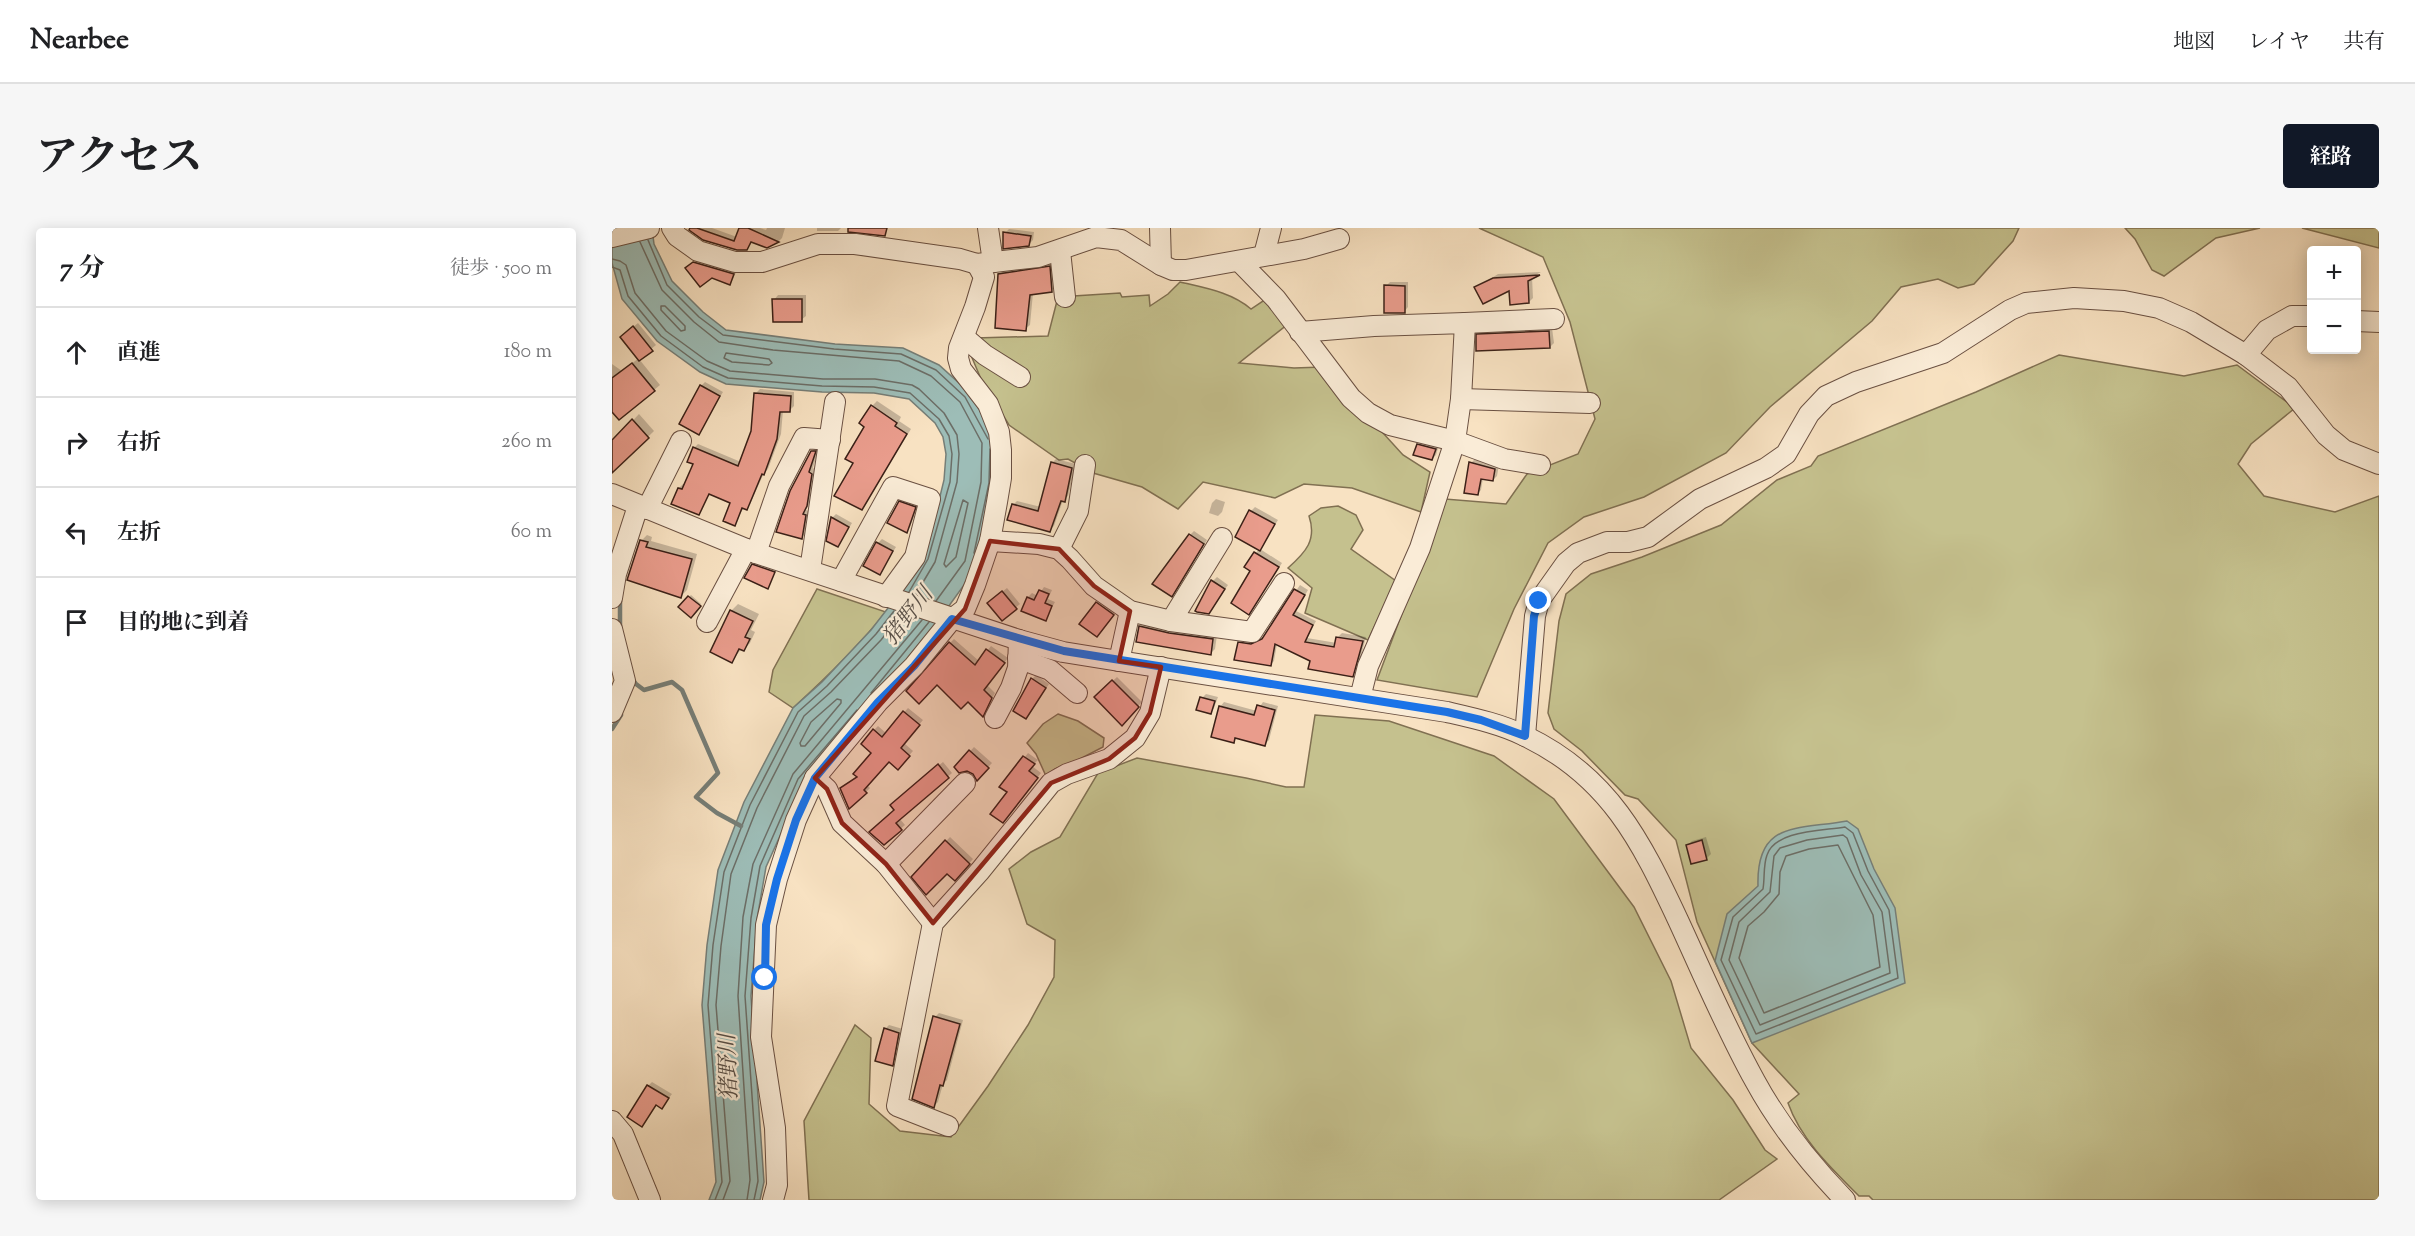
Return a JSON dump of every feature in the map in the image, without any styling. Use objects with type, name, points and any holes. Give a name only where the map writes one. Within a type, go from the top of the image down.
[{"type":"street","points":[[612,237],[649,228]]},
{"type":"street","points":[[672,228],[677,236],[698,251],[735,262],[762,262],[818,244],[855,244],[985,263],[1038,257],[1096,237],[1121,240],[1173,270],[1186,270],[1304,249],[1339,239]]},
{"type":"street","points":[[805,248],[808,228]]},
{"type":"street","points":[[773,1200],[777,1185],[775,1128],[761,1037],[766,925],[777,879],[796,820],[815,778],[878,702],[914,666],[952,619],[965,609],[990,541],[1001,478],[999,432],[988,404],[961,369],[958,358],[959,348],[984,277],[988,228]]},
{"type":"street","points":[[1160,228],[1161,264]]},
{"type":"street","points":[[1264,255],[1271,228]]},
{"type":"street","points":[[1304,249],[1322,228]]},
{"type":"street","points":[[1060,250],[1065,297]]},
{"type":"street","points":[[1239,261],[1276,299],[1351,398],[1368,413],[1390,424],[1455,441],[1504,459],[1540,465]]},
{"type":"street","points":[[1525,736],[1534,616],[1539,601],[1566,563],[1578,553],[1593,546],[1648,537],[1700,499],[1766,468],[1786,454],[1809,414],[1826,396],[1856,382],[1943,353],[2010,310],[2026,303],[2064,299],[2124,301],[2159,308],[2191,322],[2246,355],[2288,387],[2326,435],[2344,450],[2379,464]]},
{"type":"street","points":[[2246,355],[2267,330],[2292,316],[2307,316]]},
{"type":"street","points":[[1300,332],[1374,326],[1554,319]]},
{"type":"street","points":[[2361,321],[2379,322]]},
{"type":"street","points":[[1360,698],[1368,666],[1420,548],[1455,441],[1461,399],[1465,323]]},
{"type":"street","points":[[964,337],[985,355],[1020,377]]},
{"type":"street","points":[[1461,399],[1590,403]]},
{"type":"street","points":[[810,570],[835,402]]},
{"type":"street","points":[[707,622],[751,551],[779,486],[804,438],[830,440]]},
{"type":"street","points":[[612,598],[616,574],[643,508],[681,441]]},
{"type":"street","points":[[1059,549],[1077,511],[1085,465]]},
{"type":"street","points":[[841,581],[893,486],[930,499],[915,557],[888,598]]},
{"type":"street","points":[[612,494],[751,551],[952,619],[1018,649],[1050,670],[1077,693]]},
{"type":"street","points":[[1171,621],[1222,538]]},
{"type":"street","points":[[990,541],[1039,544],[1059,549],[1094,586],[1130,611],[1171,621],[1252,632],[1284,583]]},
{"type":"street","points":[[1119,661],[1130,611]]},
{"type":"street","points":[[612,629],[625,681],[612,712]]},
{"type":"street","points":[[1018,649],[1064,651],[1360,698],[1481,720],[1525,736],[1579,770],[1598,787],[1623,816],[1655,870],[1735,1041],[1769,1106],[1806,1157],[1845,1200]]},
{"type":"street","points":[[994,717],[1011,688],[1018,668],[1018,649]]},
{"type":"street","points":[[948,1126],[897,1106],[933,922],[980,871],[1051,783],[1067,774],[1109,759],[1135,738],[1150,713],[1161,667]]},
{"type":"street","points":[[815,778],[827,789],[842,823],[886,864],[933,922]]},
{"type":"street","points":[[886,864],[965,783]]},
{"type":"street","points":[[612,1121],[623,1134],[650,1200]]},
{"type":"highlighted area","points":[[990,541],[1059,549],[1094,586],[1130,611],[1119,661],[1161,667],[1150,713],[1135,738],[1109,759],[1051,783],[933,923],[886,864],[842,823],[827,789],[815,778],[965,609]]},
{"type":"shaded area","points":[[1479,228],[2019,228],[2013,241],[1974,284],[1958,288],[1938,279],[1901,287],[1872,321],[1770,407],[1726,453],[1644,497],[1584,517],[1548,543],[1514,609],[1477,697],[1377,680],[1445,499],[1506,504],[1527,474],[1578,454],[1595,419],[1570,322],[1543,257]]},
{"type":"shaded area","points":[[2125,228],[2260,228],[2216,238],[2164,276],[2152,270],[2135,239]]},
{"type":"shaded area","points":[[2302,228],[2379,228],[2379,248]]},
{"type":"shaded area","points":[[1180,282],[1235,298],[1251,309],[1272,295],[1288,324],[1239,363],[1294,368],[1323,367],[1403,455],[1430,472],[1421,512],[1352,488],[1304,484],[1275,498],[1203,482],[1178,509],[1142,487],[1093,473],[1068,459],[1059,460],[1009,425],[981,379],[970,353],[975,338],[1048,336],[1058,297],[1120,293],[1122,297],[1149,295],[1150,306],[1168,294]]},
{"type":"shaded area","points":[[2059,355],[2184,376],[2237,365],[2295,408],[2251,444],[2238,464],[2264,496],[2335,512],[2379,496],[2379,1200],[1873,1200],[1869,1196],[1859,1196],[1809,1142],[1788,1103],[1799,1094],[1752,1043],[1697,922],[1676,840],[1638,799],[1625,795],[1582,751],[1554,729],[1548,713],[1559,621],[1566,594],[1591,574],[1642,557],[1721,525],[1777,480],[1811,466],[1818,456],[1976,392]]},
{"type":"shaded area","points":[[1338,506],[1356,515],[1363,530],[1351,549],[1396,581],[1368,640],[1305,613],[1312,588],[1288,568],[1305,551],[1311,539],[1309,516],[1321,508]]},
{"type":"shaded area","points":[[817,589],[886,612],[841,662],[793,708],[769,692],[773,670]]},
{"type":"shaded area","points":[[1058,714],[1078,721],[1104,738],[1103,747],[1055,769],[1046,776],[1036,754],[1027,743],[1043,724]]},
{"type":"shaded area","points":[[1315,715],[1389,721],[1494,756],[1554,799],[1634,907],[1671,981],[1691,1048],[1733,1100],[1765,1150],[1777,1159],[1719,1200],[809,1200],[804,1121],[855,1025],[871,1038],[869,1104],[900,1131],[951,1137],[988,1086],[1028,1025],[1054,977],[1055,940],[1027,924],[1009,869],[1031,852],[1060,837],[1098,773],[1137,758],[1286,787],[1304,787]]},
{"type":"water","name":"猪野川","points":[[612,228],[652,228],[654,244],[672,281],[703,312],[726,330],[835,344],[903,348],[939,365],[970,393],[996,440],[995,483],[977,567],[928,635],[804,783],[766,867],[757,919],[751,996],[764,1182],[760,1200],[709,1200],[716,1182],[702,1005],[707,945],[718,870],[744,802],[793,708],[822,682],[871,630],[905,586],[933,525],[944,480],[946,454],[943,437],[935,423],[909,399],[874,393],[822,392],[726,384],[700,372],[657,341],[622,299],[612,263]]},
{"type":"water","points":[[1847,821],[1858,829],[1874,869],[1895,908],[1905,983],[1752,1043],[1715,961],[1727,914],[1758,886],[1759,865],[1764,849],[1772,839],[1783,832],[1797,828]]},
{"type":"building","points":[[697,228],[734,241],[739,228],[748,228],[779,242],[767,248],[751,242],[747,250],[737,250],[703,240],[689,230]]},
{"type":"building","points":[[848,228],[887,228],[885,236],[848,232]]},
{"type":"building","points":[[1003,232],[1031,236],[1029,246],[1003,249]]},
{"type":"building","points":[[693,262],[734,274],[730,285],[712,278],[700,287],[685,268]]},
{"type":"building","points":[[1050,266],[1052,292],[1030,295],[1026,331],[995,328],[998,274]]},
{"type":"building","points":[[1540,275],[1528,281],[1529,303],[1510,305],[1509,291],[1483,304],[1474,287],[1493,278]]},
{"type":"building","points":[[1384,285],[1405,286],[1405,313],[1384,313]]},
{"type":"building","points":[[772,299],[802,299],[802,322],[773,322]]},
{"type":"building","points":[[633,326],[653,351],[639,361],[620,337]]},
{"type":"building","points":[[1549,331],[1550,348],[1476,351],[1476,334]]},
{"type":"building","points":[[632,363],[655,391],[619,420],[612,412],[612,378]]},
{"type":"building","points":[[700,385],[720,396],[699,435],[679,424]]},
{"type":"building","points":[[754,393],[791,396],[790,412],[780,412],[777,439],[764,475],[762,474],[747,510],[742,508],[735,526],[723,521],[730,503],[709,494],[699,515],[671,504],[678,488],[682,489],[693,464],[687,462],[693,447],[738,466],[751,431]]},
{"type":"building","points":[[871,405],[897,423],[895,426],[907,434],[862,510],[834,496],[853,463],[845,459],[864,427],[859,423]]},
{"type":"building","points":[[632,419],[649,438],[612,473],[612,440]]},
{"type":"building","points":[[1417,444],[1436,449],[1432,460],[1413,455]]},
{"type":"building","points":[[811,451],[816,451],[809,472],[812,474],[807,506],[803,514],[806,515],[802,539],[776,532],[790,491]]},
{"type":"building","points":[[1051,462],[1072,468],[1065,502],[1061,501],[1050,532],[1007,520],[1012,504],[1038,511]]},
{"type":"building","points":[[1469,462],[1495,469],[1493,481],[1481,479],[1478,495],[1464,493]]},
{"type":"building","points":[[899,501],[916,507],[907,533],[887,523]]},
{"type":"building","points":[[1249,510],[1275,524],[1260,551],[1235,537]]},
{"type":"building","points":[[831,517],[849,527],[838,547],[826,541]]},
{"type":"building","points":[[1189,534],[1204,544],[1172,597],[1152,584]]},
{"type":"building","points":[[640,540],[648,542],[646,547],[692,559],[681,598],[627,580]]},
{"type":"building","points":[[876,542],[893,551],[880,575],[863,566]]},
{"type":"building","points":[[1254,552],[1279,567],[1249,615],[1231,603],[1250,571],[1244,567]]},
{"type":"building","points":[[752,564],[775,572],[768,589],[744,578]]},
{"type":"building","points":[[1211,580],[1225,589],[1209,614],[1197,612],[1195,611]]},
{"type":"building","points":[[1294,589],[1305,595],[1293,615],[1313,625],[1305,642],[1334,647],[1336,637],[1363,641],[1353,677],[1308,669],[1310,661],[1275,644],[1271,666],[1234,660],[1238,642],[1251,644],[1262,639]]},
{"type":"building","points":[[1039,590],[1049,594],[1045,603],[1052,606],[1046,621],[1021,611],[1027,597],[1034,600]]},
{"type":"building","points":[[1002,591],[1017,609],[1002,621],[987,603]]},
{"type":"building","points":[[688,596],[701,606],[691,618],[678,607]]},
{"type":"building","points":[[1096,602],[1114,615],[1097,637],[1079,624]]},
{"type":"building","points":[[730,610],[753,621],[745,637],[750,639],[744,651],[739,649],[732,663],[710,652]]},
{"type":"building","points":[[1139,626],[1213,639],[1211,655],[1136,642]]},
{"type":"building","points":[[949,642],[975,665],[986,649],[1005,663],[984,690],[992,698],[983,717],[968,702],[961,709],[937,685],[919,704],[906,691]]},
{"type":"building","points":[[1031,678],[1046,688],[1026,719],[1013,711]]},
{"type":"building","points":[[1112,680],[1139,707],[1122,726],[1094,697]]},
{"type":"building","points":[[1200,697],[1215,701],[1211,714],[1196,710]]},
{"type":"building","points":[[1257,705],[1275,710],[1265,746],[1235,738],[1234,743],[1211,737],[1219,706],[1254,715]]},
{"type":"building","points":[[903,711],[920,725],[901,748],[910,756],[898,770],[889,762],[864,790],[867,793],[849,809],[840,788],[857,777],[853,774],[871,753],[861,744],[873,729],[882,737]]},
{"type":"building","points":[[969,750],[989,768],[977,781],[973,774],[967,771],[959,773],[954,767]]},
{"type":"building","points":[[1023,756],[1035,764],[1029,771],[1038,778],[1003,823],[990,814],[1007,792],[999,787]]},
{"type":"building","points":[[938,764],[949,778],[896,823],[902,830],[884,845],[869,832],[894,810],[890,805]]},
{"type":"building","points":[[945,840],[970,864],[955,881],[947,874],[926,895],[911,877]]},
{"type":"building","points":[[1702,840],[1707,860],[1691,864],[1686,845]]},
{"type":"building","points":[[933,1016],[960,1024],[943,1086],[940,1085],[934,1108],[912,1099]]},
{"type":"building","points":[[884,1028],[899,1033],[893,1066],[875,1061]]},
{"type":"building","points":[[647,1085],[669,1098],[662,1109],[656,1105],[642,1127],[627,1117]]},
{"type":"waterway","points":[[620,601],[620,631]]},
{"type":"waterway","points":[[631,677],[644,690],[672,682],[682,690],[718,773],[696,797],[717,813],[741,826]]},
{"type":"waterway","points":[[612,729],[621,715]]},
{"type":"route","points":[[765,978],[766,925],[777,879],[796,820],[815,778],[878,702],[914,666],[952,619],[1064,651],[1447,712],[1481,720],[1525,736],[1534,616],[1539,601]]}]
